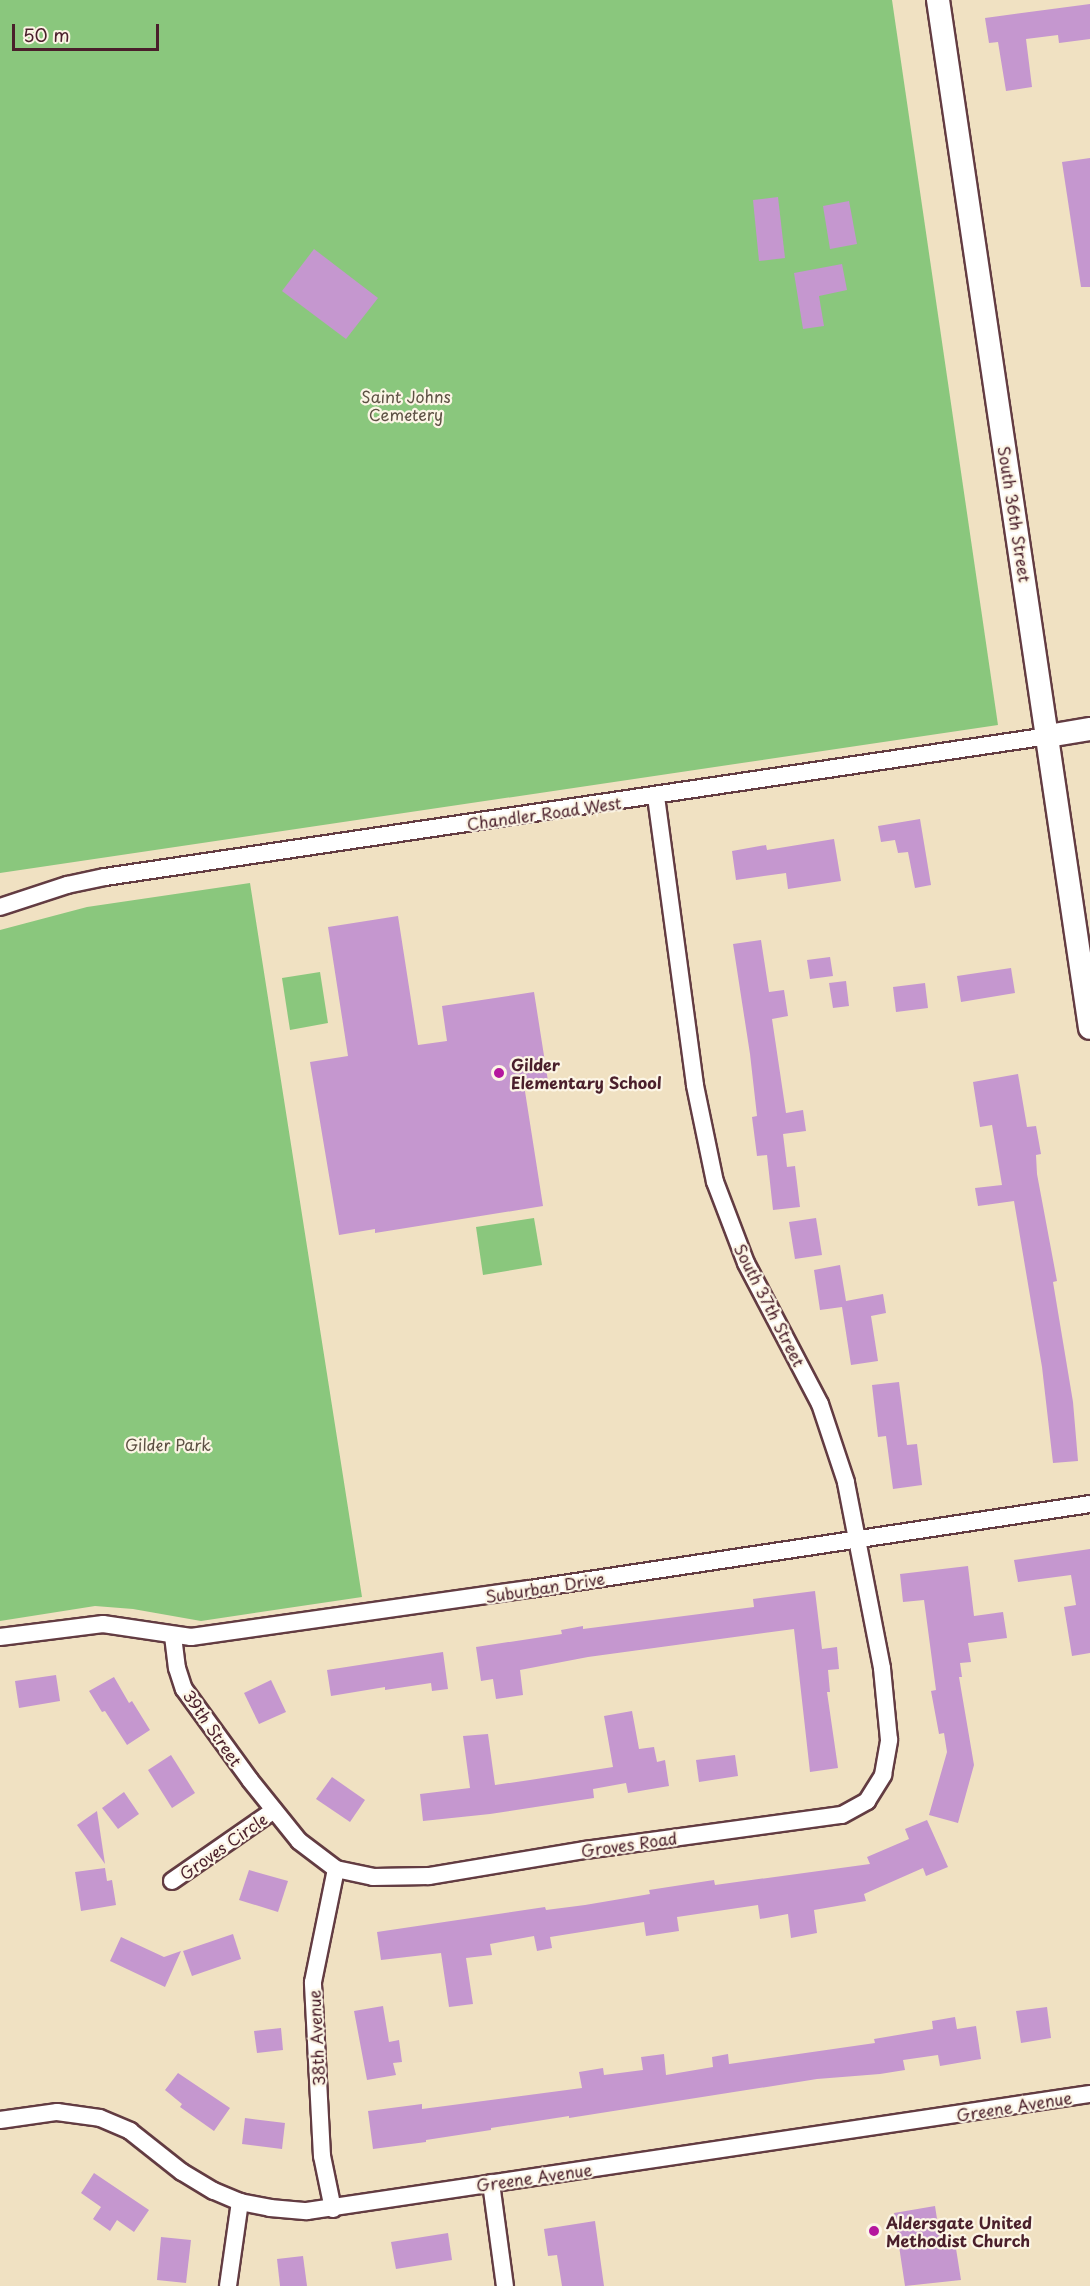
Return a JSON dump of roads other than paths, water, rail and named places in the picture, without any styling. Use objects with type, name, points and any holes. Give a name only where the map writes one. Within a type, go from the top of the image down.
[{"type":"main road","name":"South 36th Street","points":[[938,0],[1090,1028]]},
{"type":"main road","name":"Chandler Road West","points":[[1048,736],[1090,729]]},
{"type":"street","name":"Chandler Road West","points":[[0,907],[67,885],[105,877],[1048,736]]},
{"type":"street","name":"South 37th Street","points":[[656,796],[695,1085],[716,1182],[746,1263],[820,1404],[846,1482],[882,1668]]},
{"type":"street","name":"Suburban Drive","points":[[0,1637],[104,1624],[191,1637],[495,1594],[1090,1504]]},
{"type":"street","name":"39th Street","points":[[173,1636],[177,1668],[183,1689],[274,1810]]},
{"type":"street","name":"Groves Road","points":[[274,1810],[299,1841],[336,1869],[373,1877],[429,1876],[585,1850],[842,1815],[867,1801],[883,1775],[889,1740],[882,1668]]},
{"type":"street","name":"Groves Circle","points":[[172,1881],[274,1810]]},
{"type":"street","name":"38th Avenue","points":[[333,2209],[322,2156],[313,1982],[336,1869]]},
{"type":"street","name":"Greene Avenue","points":[[0,2120],[57,2112],[100,2118],[130,2131],[182,2172],[214,2191],[240,2202],[270,2208],[307,2211],[333,2209],[491,2183],[1090,2094]]},
{"type":"street","points":[[491,2183],[505,2286]]},
{"type":"street","points":[[228,2286],[240,2202]]},
{"type":"place","name":"Gilder Elementary School","points":[[499,1073]]},
{"type":"place","name":"Aldersgate United Methodist Church","points":[[874,2231]]},
{"type":"park label","name":"Saint Johns Cemetery","points":[[406,405]]},
{"type":"park label","name":"Gilder Park","points":[[168,1444]]}]
